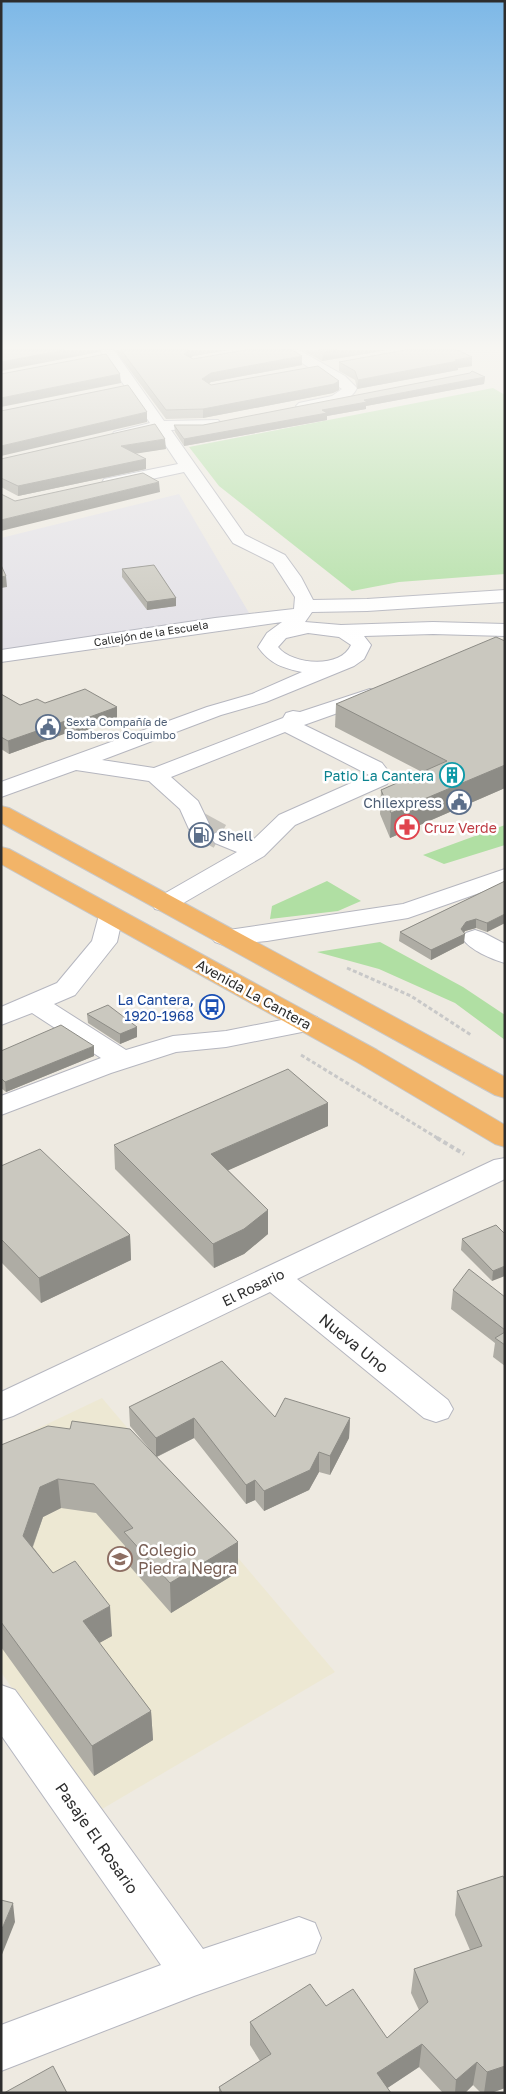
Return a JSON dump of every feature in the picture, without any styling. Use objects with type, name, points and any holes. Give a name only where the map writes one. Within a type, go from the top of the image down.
[{"type":"highway","points":[[1,813],[224,937],[505,1089]]},
{"type":"highway","name":"Avenida La Cantera","points":[[1,854],[307,1024],[505,1138]]},
{"type":"street","points":[[174,448],[239,539],[279,559],[304,597],[303,610],[282,632],[269,642],[271,667],[263,681],[246,695],[214,711]]},
{"type":"street","points":[[91,487],[187,467]]},
{"type":"street","name":"Callejón de la Escuela","points":[[1,656],[303,610],[505,596]]},
{"type":"street","points":[[1,790],[214,711],[259,698],[347,660],[361,651],[361,645],[350,634],[331,629],[303,610]]},
{"type":"street","points":[[282,632],[308,627],[331,629],[471,629],[502,631]]},
{"type":"street","points":[[270,652],[277,658],[298,665],[322,666],[418,638],[471,629]]},
{"type":"street","points":[[74,763],[156,775],[293,722],[389,689]]},
{"type":"street","points":[[164,904],[256,851],[287,820],[375,782],[381,776],[374,768],[293,722],[259,698]]},
{"type":"street","points":[[156,775],[190,806],[197,824]]},
{"type":"street","points":[[223,838],[256,851]]},
{"type":"street","points":[[224,937],[267,933],[408,911],[505,876]]},
{"type":"street","points":[[408,911],[443,920]]},
{"type":"street","points":[[1,1017],[66,989],[104,942],[111,915]]},
{"type":"street","points":[[475,938],[505,955]]},
{"type":"street","points":[[34,1003],[123,1060]]},
{"type":"street","points":[[1,1106],[123,1060],[173,1044],[226,1039],[307,1024]]},
{"type":"street","name":"El Rosario","points":[[1,1407],[505,1168]]},
{"type":"street","name":"Nueva Uno","points":[[273,1278],[436,1409]]},
{"type":"street","name":"Pasaje El Rosario","points":[[1,1702],[194,1974]]},
{"type":"street","points":[[1,2048],[194,1974],[299,1938]]},
{"type":"shaded area","points":[[179,494],[249,613],[1,651],[1,538]]},
{"type":"shaded area","name":"Colegio Piedra Negra","points":[[102,1398],[335,1672],[97,1812],[1,1672],[1,1446]]},
{"type":"green space","points":[[190,448],[505,448],[505,574],[399,582],[352,591],[219,486]]},
{"type":"green space","points":[[505,825],[505,845],[444,864],[423,855]]},
{"type":"green space","points":[[327,881],[361,901],[338,911],[270,919],[272,906]]},
{"type":"green space","points":[[380,942],[463,987],[505,1015],[505,1040],[455,1003],[379,969],[317,952]]},
{"type":"building","points":[[51,448],[124,448],[146,459],[18,486],[1,478],[1,459]]},
{"type":"building","points":[[143,473],[159,482],[1,520],[1,494],[15,501]]},
{"type":"building","points":[[1,565],[6,576],[1,577]]},
{"type":"building","points":[[154,565],[176,598],[147,602],[122,569]]},
{"type":"building","points":[[496,637],[505,641],[505,765],[391,813],[381,790],[447,761],[336,704]]},
{"type":"building","points":[[85,689],[117,707],[76,722],[71,719],[8,741],[1,737],[1,694],[20,705],[37,699],[45,703]]},
{"type":"building","points":[[505,881],[505,914],[487,923],[476,919],[466,922],[461,929],[465,934],[431,950],[400,932]]},
{"type":"building","points":[[108,1005],[137,1027],[120,1034],[87,1014]]},
{"type":"building","points":[[61,1025],[94,1046],[5,1082],[1,1078],[1,1051]]},
{"type":"building","points":[[288,1069],[328,1103],[211,1154],[268,1210],[244,1229],[213,1244],[114,1145]]},
{"type":"building","points":[[40,1149],[130,1235],[39,1278],[1,1239],[1,1166]]},
{"type":"building","points":[[496,1225],[505,1234],[505,1266],[493,1271],[462,1239]]},
{"type":"building","points":[[469,1269],[505,1297],[505,1330],[453,1290]]},
{"type":"building","points":[[505,1332],[505,1345],[495,1338]]},
{"type":"building","points":[[222,1361],[275,1417],[285,1398],[350,1418],[330,1456],[319,1452],[310,1470],[264,1491],[255,1480],[246,1485],[194,1418],[156,1438],[129,1407]]},
{"type":"building","points":[[72,1421],[130,1429],[238,1542],[170,1583],[124,1532],[133,1528],[94,1484],[58,1479],[40,1487],[23,1536],[53,1573],[75,1561],[110,1606],[83,1621],[151,1711],[92,1746],[1,1622],[1,1445],[48,1426],[70,1429]]},
{"type":"building","points":[[503,1876],[505,1880],[505,2066],[487,2072],[477,2062],[456,2080],[422,2044],[377,2073],[391,2093],[222,2093],[219,2087],[271,2054],[250,2022],[310,1984],[326,2006],[353,1989],[387,2038],[428,2002],[414,1969],[482,1946],[457,1891]]},
{"type":"building","points":[[1,1900],[13,1903],[1,1931]]},
{"type":"building","points":[[53,2066],[67,2093],[4,2093]]},
{"type":"tunnel","points":[[197,824],[223,838]]},
{"type":"place","name":"Sexta Compañía de Bomberos Coquimbo","points":[[48,727]]},
{"type":"place","name":"Patio La Cantera","points":[[452,775]]},
{"type":"place","name":"Chilexpress","points":[[459,802]]},
{"type":"place","name":"Cruz Verde","points":[[407,827]]},
{"type":"place","name":"Shell","points":[[201,835]]},
{"type":"place","name":"La Cantera, 1920-1968","points":[[212,1007]]},
{"type":"place","name":"Colegio Piedra Negra","points":[[120,1559]]}]
